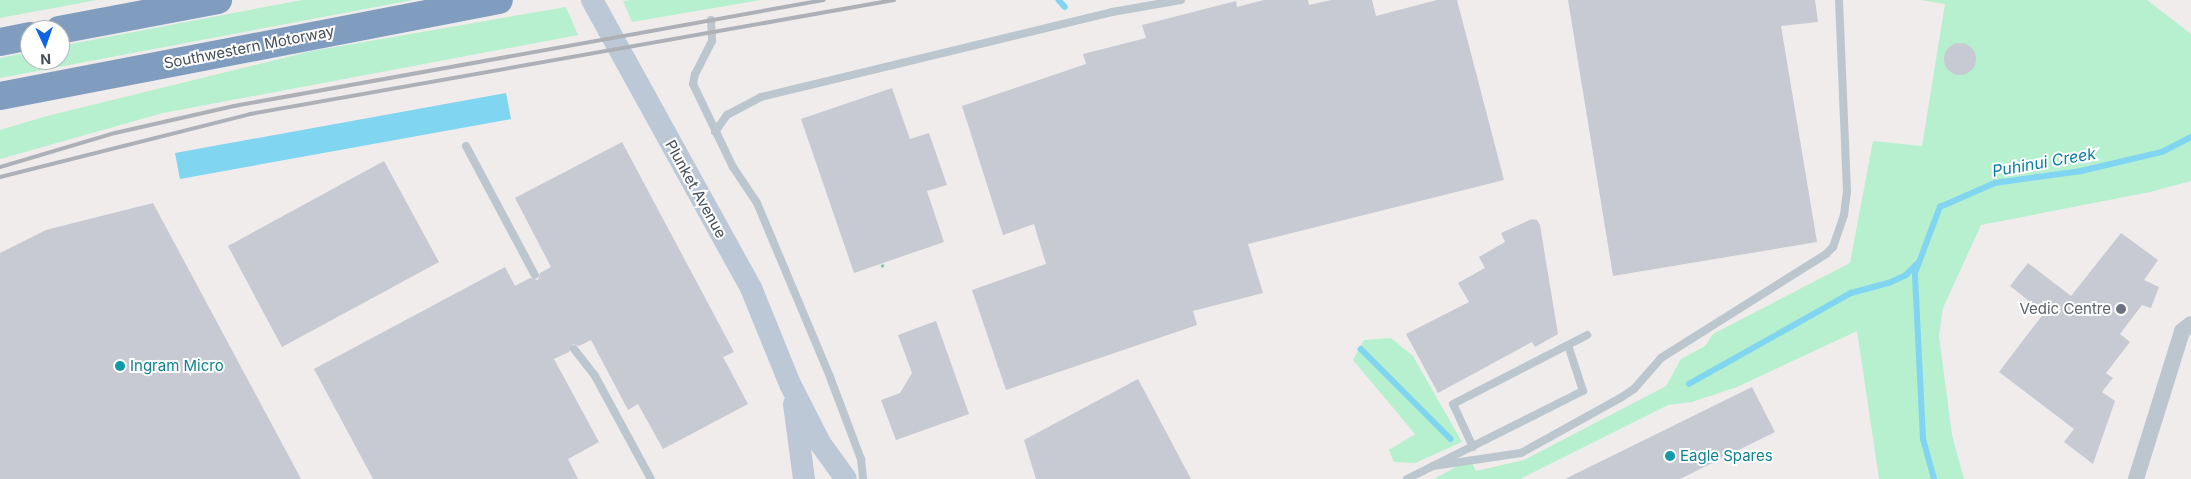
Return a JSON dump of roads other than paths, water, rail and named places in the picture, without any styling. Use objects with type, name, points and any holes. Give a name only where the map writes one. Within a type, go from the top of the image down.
[{"type":"highway","points":[[70,28],[218,0]]},
{"type":"highway","name":"Southwestern Motorway","points":[[0,96],[499,0]]},
{"type":"highway","points":[[0,42],[20,38]]},
{"type":"highway","points":[[0,114],[156,65]]},
{"type":"main road","name":"Plunket Avenue","points":[[592,0],[751,288],[790,384],[820,443],[846,479]]},
{"type":"main road","name":"Plunket Avenue","points":[[790,384],[804,479]]},
{"type":"street","points":[[2136,479],[2182,331],[2191,324]]},
{"type":"lane","points":[[714,132],[727,115],[761,97],[1112,12],[1181,0]]},
{"type":"lane","points":[[1434,466],[1521,453],[1622,397],[1634,389],[1661,358],[1826,254],[1834,247],[1844,215],[1847,192],[1839,0]]},
{"type":"lane","points":[[711,20],[712,41],[694,74],[693,84],[714,132],[757,204],[830,377],[861,459],[863,479]]},
{"type":"lane","points":[[466,146],[535,275]]},
{"type":"lane","points":[[1473,447],[1453,404],[1587,336]]},
{"type":"lane","points":[[1407,479],[1584,391],[1568,346]]},
{"type":"lane","points":[[574,349],[595,376],[650,479]]},
{"type":"water","points":[[506,93],[511,119],[180,179],[175,153]]},
{"type":"waterway","points":[[1059,0],[1065,7]]},
{"type":"waterway","name":"Puhinui Creek","points":[[1934,479],[1923,439],[1915,273],[1940,207],[1995,183],[2081,171],[2162,152],[2191,137]]},
{"type":"waterway","points":[[1689,384],[1851,293],[1889,283],[1906,275],[1918,263]]},
{"type":"waterway","points":[[1361,349],[1451,439]]},
{"type":"railway","points":[[0,167],[115,133],[234,106],[824,0]]},
{"type":"railway","points":[[0,177],[250,114],[894,0]]},
{"type":"place","name":"Vedic Centre","points":[[2121,309]]},
{"type":"place","name":"Ingram Micro","points":[[120,366]]},
{"type":"place","name":"Eagle Spares","points":[[1670,456]]}]
